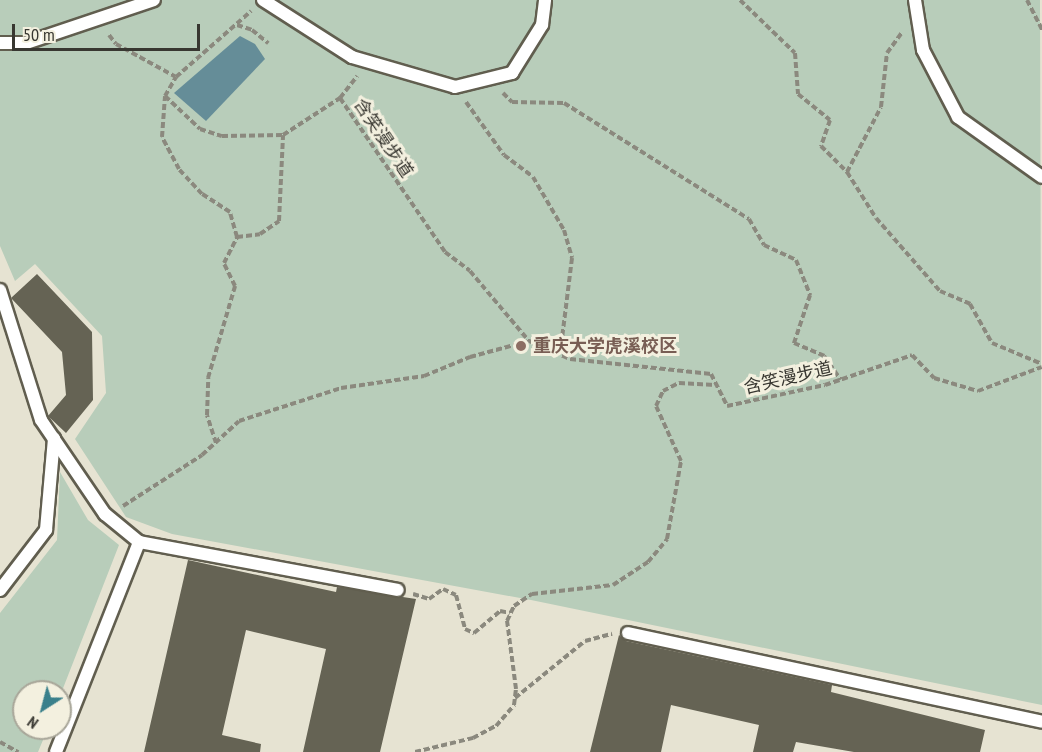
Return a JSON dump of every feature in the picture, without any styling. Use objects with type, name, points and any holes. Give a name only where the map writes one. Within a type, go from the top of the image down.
[{"type":"lane","points":[[0,43],[26,43],[154,0]]},
{"type":"lane","points":[[263,0],[352,57],[455,87],[512,73],[542,25],[545,0]]},
{"type":"lane","points":[[916,6],[923,50],[958,117],[1042,177]]},
{"type":"lane","points":[[0,291],[41,420],[105,514],[139,542],[398,590]]},
{"type":"lane","points":[[0,590],[46,530],[54,438]]},
{"type":"lane","points":[[56,752],[139,542]]},
{"type":"lane","points":[[628,633],[1042,722]]},
{"type":"path","points":[[216,443],[207,415],[208,378],[235,286],[224,263],[237,237],[230,212],[187,177],[162,137],[165,96],[176,77],[263,0]]},
{"type":"path","points":[[740,0],[795,53],[798,94],[830,120],[821,146],[847,172],[876,219],[940,291],[970,304],[992,343],[1042,365]]},
{"type":"path","points":[[1027,0],[1042,30]]},
{"type":"path","points":[[847,172],[881,107],[887,53],[916,6]]},
{"type":"path","points":[[96,18],[116,44],[176,77]]},
{"type":"path","points":[[236,24],[252,30],[268,43]]},
{"type":"path","points":[[165,96],[200,129],[222,136],[283,135],[340,98],[369,62]]},
{"type":"path","points":[[488,79],[512,102],[564,103],[749,219],[764,245],[796,260],[810,295],[794,343],[824,356],[841,380]]},
{"type":"path","points":[[455,87],[504,155],[533,177],[564,230],[572,258],[560,355]]},
{"type":"path","name":"含笑漫步道","points":[[340,98],[445,252],[470,271],[529,341],[560,355],[711,374],[727,406],[841,380],[912,355],[934,378],[978,391],[1042,365]]},
{"type":"path","points":[[237,237],[260,234],[279,221],[283,135]]},
{"type":"path","points":[[120,508],[216,443],[239,421],[341,388],[424,376],[470,357],[529,341]]},
{"type":"path","points":[[510,613],[532,594],[613,585],[648,562],[667,539],[681,460],[656,406],[663,391],[679,383],[716,385]]},
{"type":"path","points":[[398,590],[429,598],[443,589],[456,595],[465,629],[474,633],[500,611],[510,613]]},
{"type":"path","points":[[510,613],[515,699]]},
{"type":"path","points":[[416,752],[473,738],[496,726],[515,699],[585,641],[628,633]]},
{"type":"path","points":[[0,742],[18,752]]},
{"type":"green space","name":"重庆大学虎溪校区","points":[[0,0],[1040,0],[1042,705],[531,600],[172,534],[126,517],[75,439],[106,393],[102,336],[35,264],[15,281],[0,246]]},
{"type":"green space","points":[[60,472],[88,520],[119,545],[66,680],[12,680],[12,740],[43,740],[38,752],[0,752],[0,613],[57,540]]},
{"type":"water","points":[[240,36],[255,44],[265,59],[206,121],[174,93]]},
{"type":"building","points":[[37,274],[92,332],[93,400],[66,433],[48,416],[66,395],[62,352],[11,298]]},
{"type":"building","points":[[188,560],[336,592],[337,587],[416,599],[380,752],[303,752],[326,649],[246,630],[222,735],[261,744],[260,752],[144,752]]},
{"type":"building","points":[[619,635],[626,641],[832,685],[831,692],[985,730],[980,752],[854,752],[796,742],[793,752],[753,752],[759,725],[671,705],[661,752],[590,752]]},
{"type":"place","name":"重庆大学虎溪校区","points":[[521,346]]}]
